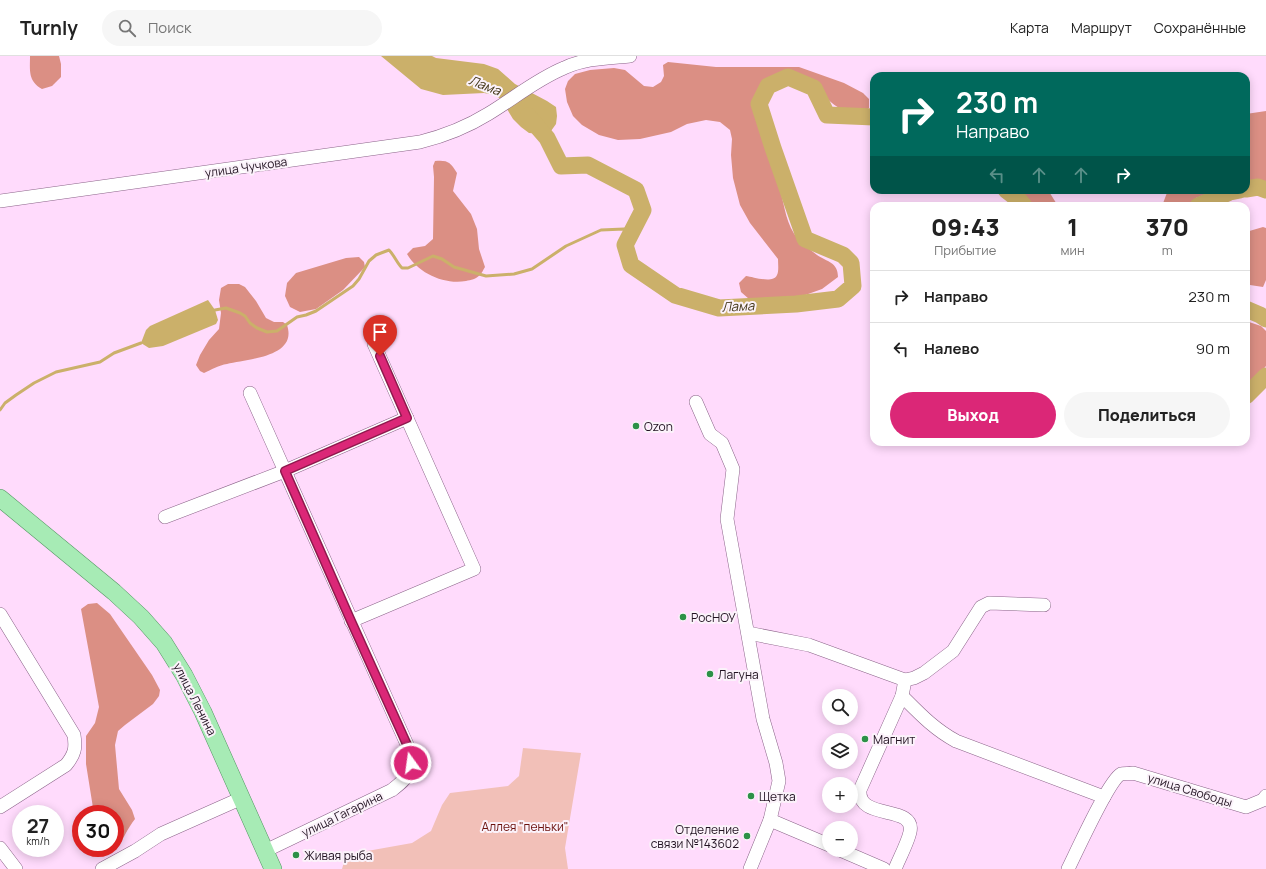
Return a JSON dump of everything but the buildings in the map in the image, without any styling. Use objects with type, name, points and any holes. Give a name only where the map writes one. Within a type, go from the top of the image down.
[{"type":"main road","name":"улица Ленина","points":[[0,498],[114,592],[141,617],[164,643],[184,674],[242,798],[273,869]]},
{"type":"street","name":"улица Чучкова","points":[[0,201],[403,145],[441,137],[488,115],[547,76],[564,67],[582,61],[630,56]]},
{"type":"street","points":[[351,621],[474,569],[374,344]]},
{"type":"street","name":"улица Гагарина","points":[[250,393],[409,749],[411,763],[410,770],[405,780],[392,790],[265,851]]},
{"type":"street","points":[[696,402],[710,434],[722,443],[733,469],[727,519],[763,719],[776,763],[779,781],[770,820],[750,869]]},
{"type":"street","points":[[165,517],[285,471],[407,418]]},
{"type":"street","points":[[748,633],[809,645],[905,680],[919,676],[952,651],[982,607],[989,603],[1044,605]]},
{"type":"street","points":[[0,614],[74,735],[75,745],[73,756],[66,765],[0,807]]},
{"type":"street","points":[[895,869],[910,832],[910,824],[906,819],[898,815],[868,807],[862,802],[859,795],[902,696],[905,680]]},
{"type":"street","points":[[902,696],[924,719],[942,733],[956,741],[1104,797],[1068,869]]},
{"type":"street","name":"улица Свободы","points":[[1104,797],[1114,781],[1121,774],[1133,773],[1246,807],[1263,800],[1266,796]]},
{"type":"street","points":[[102,869],[135,851],[161,834],[242,798]]},
{"type":"street","points":[[770,820],[822,842]]},
{"type":"street","points":[[0,848],[16,869]]},
{"type":"street","points":[[856,857],[884,869]]},
{"type":"green space","name":"Аллея \"пеньки\"","points":[[523,748],[581,753],[565,848],[568,869],[342,869],[344,862],[356,853],[412,843],[431,831],[442,805],[450,793],[508,786],[519,776]]},
{"type":"shaded area","points":[[30,56],[59,56],[61,64],[61,77],[52,86],[42,89],[37,86],[32,79],[30,71]]},
{"type":"shaded area","points":[[668,62],[716,67],[799,67],[844,83],[863,93],[869,99],[869,108],[862,112],[846,111],[829,101],[810,81],[789,75],[777,76],[760,90],[757,96],[756,113],[780,190],[786,216],[791,228],[800,241],[817,255],[834,265],[838,272],[838,277],[822,289],[797,298],[749,299],[741,292],[739,283],[746,276],[768,280],[775,278],[778,272],[778,259],[750,223],[740,205],[733,178],[731,155],[732,139],[730,130],[720,122],[706,120],[687,124],[671,132],[640,139],[618,140],[599,135],[582,125],[573,116],[567,102],[565,89],[568,81],[575,74],[590,70],[614,68],[625,70],[644,86],[653,87],[661,82],[664,76],[663,65]]},
{"type":"shaded area","points":[[1266,111],[1266,182],[1250,184],[1250,113]]},
{"type":"shaded area","points":[[435,161],[448,162],[457,173],[453,191],[471,214],[477,229],[479,249],[485,267],[480,275],[472,280],[458,282],[432,276],[418,267],[407,254],[413,248],[425,246],[433,239],[433,166]]},
{"type":"shaded area","points":[[1020,194],[1050,194],[1056,202],[1031,202]]},
{"type":"shaded area","points":[[1166,194],[1206,194],[1196,198],[1192,202],[1164,202]]},
{"type":"shaded area","points":[[1263,227],[1266,228],[1266,280],[1263,287],[1250,285],[1250,231]]},
{"type":"shaded area","points":[[359,257],[364,262],[365,267],[343,290],[316,309],[300,312],[290,307],[285,296],[287,283],[296,273],[346,258]]},
{"type":"shaded area","points":[[228,284],[239,284],[245,287],[256,301],[266,318],[274,322],[283,322],[287,325],[288,336],[285,344],[269,355],[218,366],[204,373],[200,371],[196,365],[209,340],[219,329],[221,313],[219,300],[221,288]]},
{"type":"shaded area","points":[[1250,322],[1261,326],[1266,331],[1266,366],[1250,382]]},
{"type":"shaded area","points":[[97,603],[110,614],[152,675],[160,690],[159,696],[153,704],[118,731],[115,745],[119,789],[132,810],[135,819],[124,837],[124,805],[93,805],[86,764],[86,736],[95,723],[99,707],[81,609],[88,604]]},
{"type":"water","points":[[381,56],[432,56],[436,58],[484,64],[498,69],[515,84],[556,107],[556,124],[551,131],[543,134],[529,133],[513,119],[501,99],[494,95],[484,93],[443,95],[421,89]]},
{"type":"water","points":[[208,300],[215,310],[218,320],[216,324],[163,346],[149,348],[141,343],[146,330],[150,326]]},
{"type":"waterway","name":"Лама","points":[[528,116],[547,138],[561,166],[588,165],[636,190],[643,210],[625,245],[631,265],[675,295],[719,308],[796,304],[838,299],[853,286],[851,263],[843,255],[805,239],[759,104],[768,86],[788,77],[814,88],[827,115],[870,117]]},
{"type":"waterway","name":"Лама","points":[[1250,188],[1258,187],[1266,190]]},
{"type":"waterway","name":"Лама","points":[[1011,194],[1021,202]]},
{"type":"waterway","name":"Лама","points":[[1207,202],[1225,194]]},
{"type":"waterway","points":[[215,310],[226,308],[245,316],[250,323],[257,328],[267,332],[277,331],[297,317],[316,311],[353,286],[359,279],[369,261],[376,255],[389,250],[402,268],[408,268],[433,256],[442,259],[454,267],[486,276],[514,274],[532,269],[566,246],[601,230],[624,229],[632,232]]},
{"type":"waterway","name":"Лама","points":[[1250,311],[1266,319]]},
{"type":"waterway","points":[[0,410],[5,403],[16,395],[34,383],[56,372],[100,362],[114,353],[141,343]]},
{"type":"waterway","name":"Лама","points":[[1250,392],[1266,376]]},
{"type":"place","name":"Ozon","points":[[636,426]]},
{"type":"place","name":"РосНОУ","points":[[683,617]]},
{"type":"place","name":"Лагуна","points":[[710,674]]},
{"type":"place","name":"Магнит","points":[[865,739]]},
{"type":"place","name":"Щетка","points":[[751,796]]},
{"type":"place","name":"Отделение связи №143602","points":[[747,836]]},
{"type":"place","name":"Живая рыба","points":[[296,855]]},
{"type":"route","points":[[380,356],[407,418],[285,471],[409,749],[411,763]]}]
